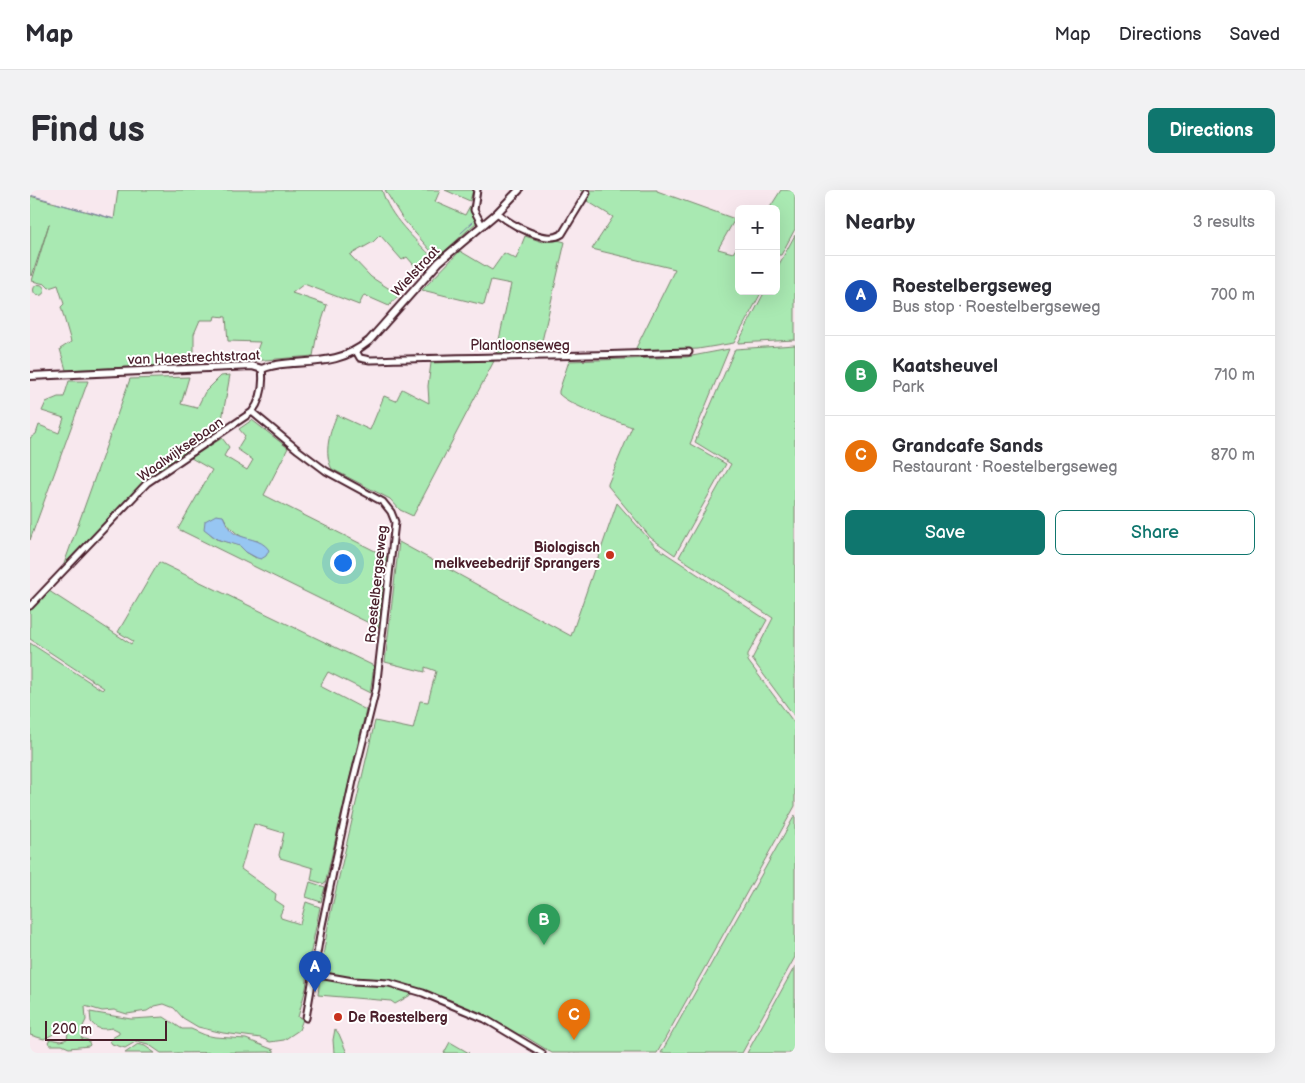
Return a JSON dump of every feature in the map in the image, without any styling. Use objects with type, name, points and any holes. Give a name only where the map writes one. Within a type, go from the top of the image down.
[{"type":"street","points":[[477,190],[474,210],[482,225]]},
{"type":"street","name":"Wielstraat","points":[[356,351],[376,334],[439,262],[497,213],[519,190]]},
{"type":"street","points":[[497,213],[527,231],[556,237],[562,234],[588,193]]},
{"type":"street","name":"Plantloonseweg","points":[[356,351],[360,358],[370,360],[597,356],[689,352]]},
{"type":"street","name":"van Haestrechtstraat","points":[[30,376],[248,366],[262,369],[272,365],[330,360],[356,351]]},
{"type":"street","points":[[252,412],[259,401],[262,390],[262,369]]},
{"type":"street","name":"Waalwijksebaan","points":[[30,606],[147,483],[252,412]]},
{"type":"street","name":"Roestelbergseweg","points":[[252,412],[326,471],[383,502],[391,512],[395,522],[376,689],[353,782],[313,974],[306,1018]]},
{"type":"street","points":[[313,974],[353,981],[389,983],[424,992],[485,1019],[542,1053]]},
{"type":"green space","points":[[118,190],[382,190],[390,209],[434,259],[420,272],[407,257],[402,260],[380,235],[373,242],[350,255],[371,277],[399,295],[389,306],[364,295],[359,305],[304,284],[292,293],[327,305],[316,339],[313,356],[253,361],[260,342],[228,341],[226,317],[215,316],[214,320],[200,320],[194,334],[194,364],[66,370],[60,349],[71,342],[61,307],[64,304],[58,285],[49,288],[45,284],[32,281],[49,224],[32,276],[30,275],[30,196],[114,219]]},
{"type":"green space","points":[[385,190],[440,190],[435,202],[465,215],[472,202],[471,213],[477,222],[437,258],[402,218]]},
{"type":"green space","points":[[445,190],[473,190],[470,201]]},
{"type":"green space","points":[[580,190],[657,190],[735,219],[718,249],[733,253],[735,250],[735,295],[760,295],[734,343],[698,349],[634,352],[675,269],[592,249],[613,217],[587,201],[589,197]]},
{"type":"green space","points":[[781,190],[795,190],[795,229],[781,255],[780,205],[772,205]]},
{"type":"green space","points":[[795,235],[795,340],[738,343],[763,295],[780,295],[780,263]]},
{"type":"green space","points":[[525,236],[543,242],[546,237],[565,242],[539,354],[496,354],[511,284],[491,280],[484,305],[422,290],[460,251],[492,270],[504,253],[516,259]]},
{"type":"green space","points":[[39,284],[45,290],[39,296],[33,290]]},
{"type":"green space","points":[[795,345],[795,717],[752,659],[773,618],[679,557],[731,464],[695,442],[735,349]]},
{"type":"green space","points":[[729,349],[690,444],[726,464],[675,555],[651,538],[608,486],[632,427],[573,404],[559,394],[559,391],[569,361],[687,357]]},
{"type":"green space","points":[[494,361],[413,516],[400,510],[390,499],[332,469],[329,463],[328,449],[330,435],[337,415],[370,430],[384,396],[396,401],[402,389],[429,403],[428,386],[431,363]]},
{"type":"green space","points":[[230,375],[220,431],[151,475],[64,564],[130,379],[189,377],[181,404],[197,408],[205,392],[221,376]]},
{"type":"green space","points":[[69,381],[88,381],[30,540],[30,438],[36,434],[39,425],[59,433],[64,418],[42,411],[46,402],[58,397],[64,397]]},
{"type":"green space","points":[[252,420],[288,448],[264,495],[387,557],[379,628],[178,529],[212,470],[191,458],[222,438],[229,447],[224,456],[247,470],[253,460],[237,449],[245,436],[239,429]],"holes":[[[223,516],[241,536],[258,541],[256,558],[240,546],[216,539],[205,529]]]},
{"type":"green space","points":[[617,503],[656,547],[767,620],[748,654],[748,661],[795,724],[795,806],[657,1053],[552,1053],[523,1035],[516,1035],[456,1004],[422,990],[391,982],[357,980],[320,974],[329,920],[375,721],[413,729],[420,701],[428,702],[436,671],[425,667],[425,672],[385,662],[399,542],[571,636]]},
{"type":"green space","points":[[159,562],[374,666],[370,693],[328,672],[320,686],[366,710],[325,884],[311,880],[313,868],[280,858],[284,833],[254,824],[241,869],[276,894],[275,900],[284,906],[280,915],[281,918],[300,924],[306,902],[320,907],[310,956],[306,988],[298,1017],[303,1019],[299,1030],[284,1040],[270,1042],[261,1038],[223,1033],[198,1027],[183,1018],[174,1008],[164,1004],[155,1006],[147,1011],[127,1014],[114,1010],[102,1011],[85,1006],[86,1020],[83,1026],[85,1032],[81,1038],[88,1040],[90,1045],[69,1048],[62,1045],[50,1045],[48,1042],[50,1039],[61,1041],[67,1039],[68,1033],[59,1031],[44,1039],[30,1035],[30,643],[102,690],[104,688],[30,639],[30,607],[46,589],[131,644],[133,641],[118,632]]},
{"type":"green space","points":[[795,815],[795,957],[742,1053],[661,1053]]},
{"type":"green space","points":[[310,882],[325,887],[321,902],[306,897]]},
{"type":"green space","points":[[795,966],[795,1053],[747,1053]]},
{"type":"green space","points":[[320,977],[387,985],[416,992],[395,1004],[391,1001],[318,995]]},
{"type":"green space","points":[[90,1012],[131,1019],[164,1017],[182,1029],[191,1029],[215,1037],[246,1039],[274,1050],[274,1052],[161,1053],[148,1044],[137,1041],[125,1048],[112,1044],[110,1041],[119,1034],[119,1031],[113,1028],[101,1029],[96,1027],[91,1022]]},
{"type":"green space","points":[[335,1029],[347,1053],[334,1053],[333,1040]]},
{"type":"green space","points":[[450,1042],[469,1053],[444,1053]]},
{"type":"green space","points":[[138,1044],[145,1046],[155,1053],[125,1053]]},
{"type":"water","points":[[216,515],[223,516],[234,533],[266,546],[269,550],[266,556],[261,559],[257,558],[240,546],[217,539],[204,529],[205,521]]},
{"type":"waterway","points":[[477,211],[481,190]]},
{"type":"waterway","points":[[30,195],[51,201]]},
{"type":"waterway","points":[[56,203],[84,211]]},
{"type":"waterway","points":[[87,211],[114,219]]},
{"type":"waterway","points":[[461,233],[473,222]]},
{"type":"place","name":"Biologisch melkveebedrijf Sprangers","points":[[610,555]]},
{"type":"place","name":"Kaatsheuvel","points":[[544,945]]},
{"type":"place","name":"Roestelbergseweg","points":[[315,992]]},
{"type":"place","name":"De Roestelberg","points":[[338,1017]]},
{"type":"place","name":"Grandcafe Sands","points":[[574,1040]]}]
